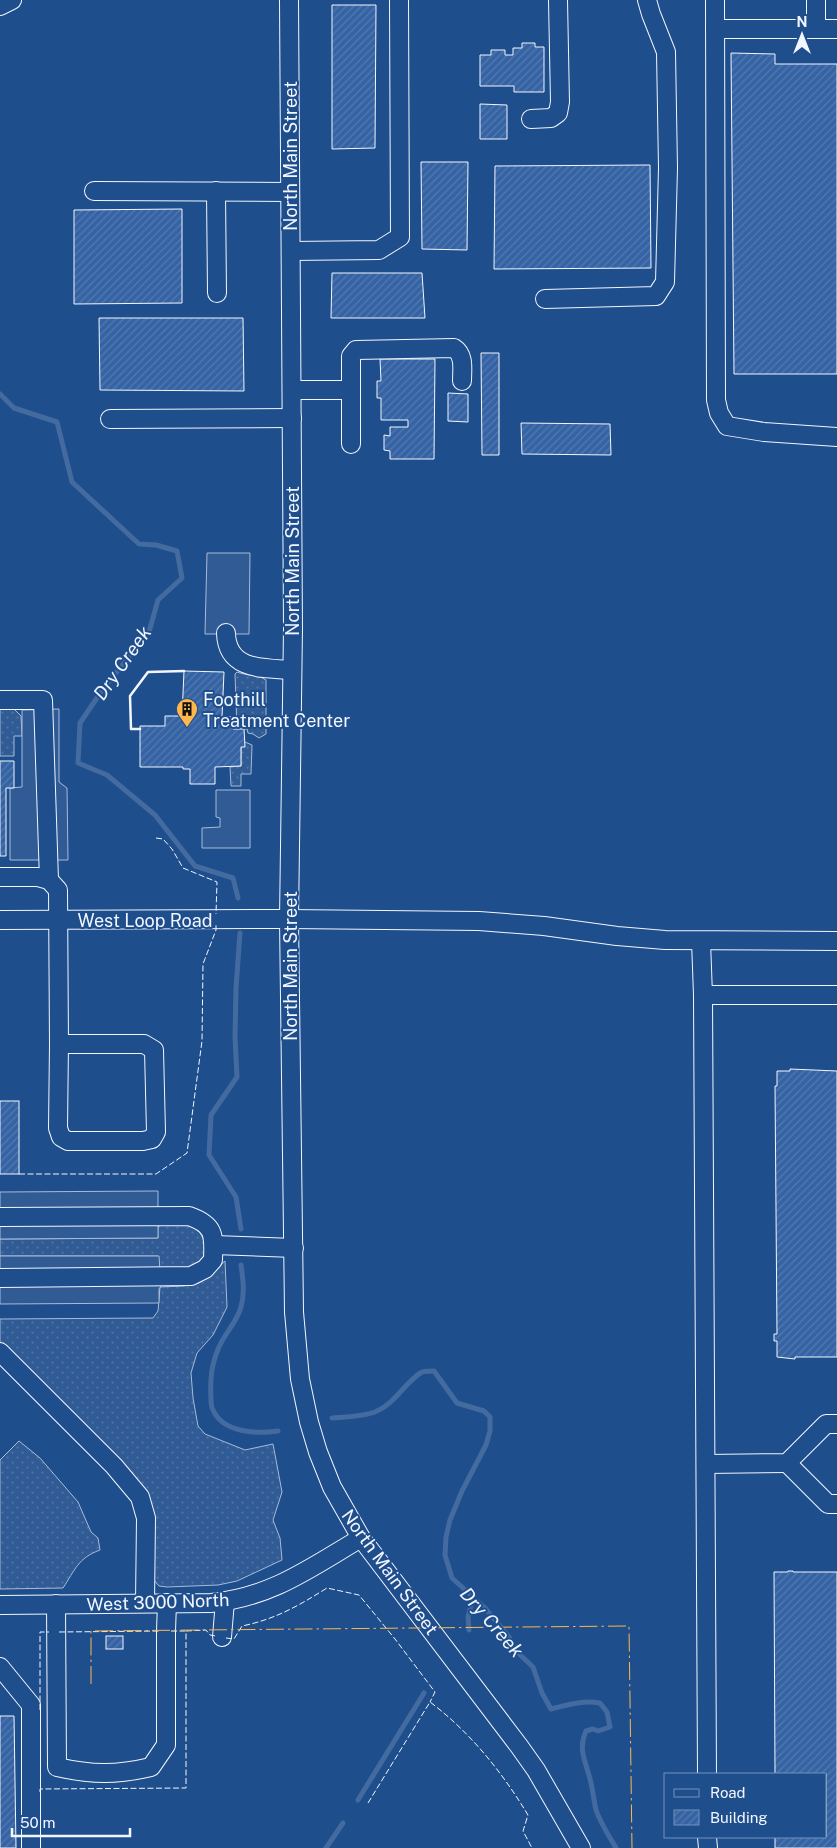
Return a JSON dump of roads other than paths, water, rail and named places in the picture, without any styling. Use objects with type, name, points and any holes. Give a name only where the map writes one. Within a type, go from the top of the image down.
[{"type":"street","points":[[0,6],[12,0]]},
{"type":"street","name":"North Main Street","points":[[289,0],[292,390],[292,670],[289,919],[294,1312],[300,1379],[309,1422],[318,1452],[332,1487],[361,1538],[520,1746],[582,1848]]},
{"type":"street","points":[[291,251],[379,250],[400,237],[399,0]]},
{"type":"street","points":[[531,119],[551,118],[558,113],[560,102],[558,0]]},
{"type":"street","points":[[545,299],[656,296],[665,282],[668,168],[666,52],[651,14],[648,0]]},
{"type":"street","points":[[715,0],[716,400],[718,413],[727,426],[764,432],[837,437]]},
{"type":"street","points":[[816,0],[816,29]]},
{"type":"street","points":[[715,29],[837,29]]},
{"type":"street","points":[[94,191],[290,192]]},
{"type":"street","points":[[216,191],[217,293]]},
{"type":"street","points":[[351,444],[352,353],[360,349],[454,348],[458,351],[462,361],[462,382]]},
{"type":"street","points":[[292,390],[351,390]]},
{"type":"street","points":[[110,419],[292,418]]},
{"type":"street","points":[[226,633],[228,648],[234,657],[241,662],[262,668],[292,670]]},
{"type":"street","points":[[0,700],[43,700],[49,880]]},
{"type":"street","points":[[0,877],[38,877],[49,880],[58,890],[60,920],[58,1128],[60,1137],[68,1142],[143,1142],[152,1139],[156,1132],[154,1050],[144,1044],[59,1044]]},
{"type":"street","name":"West Loop Road","points":[[0,920],[289,919],[479,921],[544,926],[641,938],[701,941],[837,941]]},
{"type":"street","points":[[701,941],[703,995],[707,1773]]},
{"type":"street","points":[[703,995],[837,995]]},
{"type":"street","points":[[0,1217],[189,1216],[201,1220],[209,1227],[214,1236],[213,1260],[205,1268],[191,1276],[0,1278]]},
{"type":"street","points":[[214,1246],[294,1248]]},
{"type":"street","points":[[0,1352],[114,1466],[140,1497],[146,1518],[145,1603]]},
{"type":"street","points":[[787,1464],[826,1424],[837,1424]]},
{"type":"street","points":[[706,1464],[787,1464],[828,1504],[837,1504]]},
{"type":"street","name":"West 3000 North","points":[[0,1605],[225,1601],[254,1595],[284,1584],[361,1538]]},
{"type":"street","points":[[222,1637],[225,1601]]},
{"type":"street","points":[[56,1604],[57,1767],[83,1773],[126,1773],[151,1767],[166,1745],[166,1631],[168,1603]]},
{"type":"street","points":[[0,1668],[31,1705],[32,1848]]},
{"type":"waterway","name":"Dry Creek","points":[[0,394],[14,408],[57,422],[72,482],[139,544],[156,545],[177,551],[182,578],[158,600],[149,632],[103,689],[80,723],[78,763],[107,775],[155,815],[195,866],[233,878],[238,898]]},
{"type":"waterway","name":"Dry Creek","points":[[240,933],[236,988],[235,1037],[237,1077],[211,1115],[209,1155],[236,1197],[241,1229]]},
{"type":"waterway","name":"Dry Creek","points":[[241,1265],[242,1302],[237,1318],[222,1342],[214,1360],[211,1379],[211,1406],[218,1418],[232,1428],[251,1432],[278,1431]]},
{"type":"waterway","name":"Dry Creek","points":[[332,1418],[359,1416],[375,1412],[388,1404],[416,1376],[422,1372],[432,1371],[434,1371],[457,1403],[484,1411],[490,1417],[490,1431],[486,1445],[462,1491],[450,1520],[446,1537],[445,1555],[452,1578],[485,1608],[509,1637],[515,1650],[533,1667],[542,1693],[551,1709],[576,1703],[594,1702],[600,1703],[607,1712],[610,1727],[598,1731],[593,1729],[586,1731],[582,1744],[596,1810],[616,1848]]},
{"type":"waterway","points":[[469,1630],[468,1617],[473,1597]]},
{"type":"waterway","points":[[358,1800],[424,1693]]},
{"type":"waterway","points":[[326,1848],[343,1823]]},
{"type":"place","name":"Foothill Treatment Center","points":[[187,728]]}]
